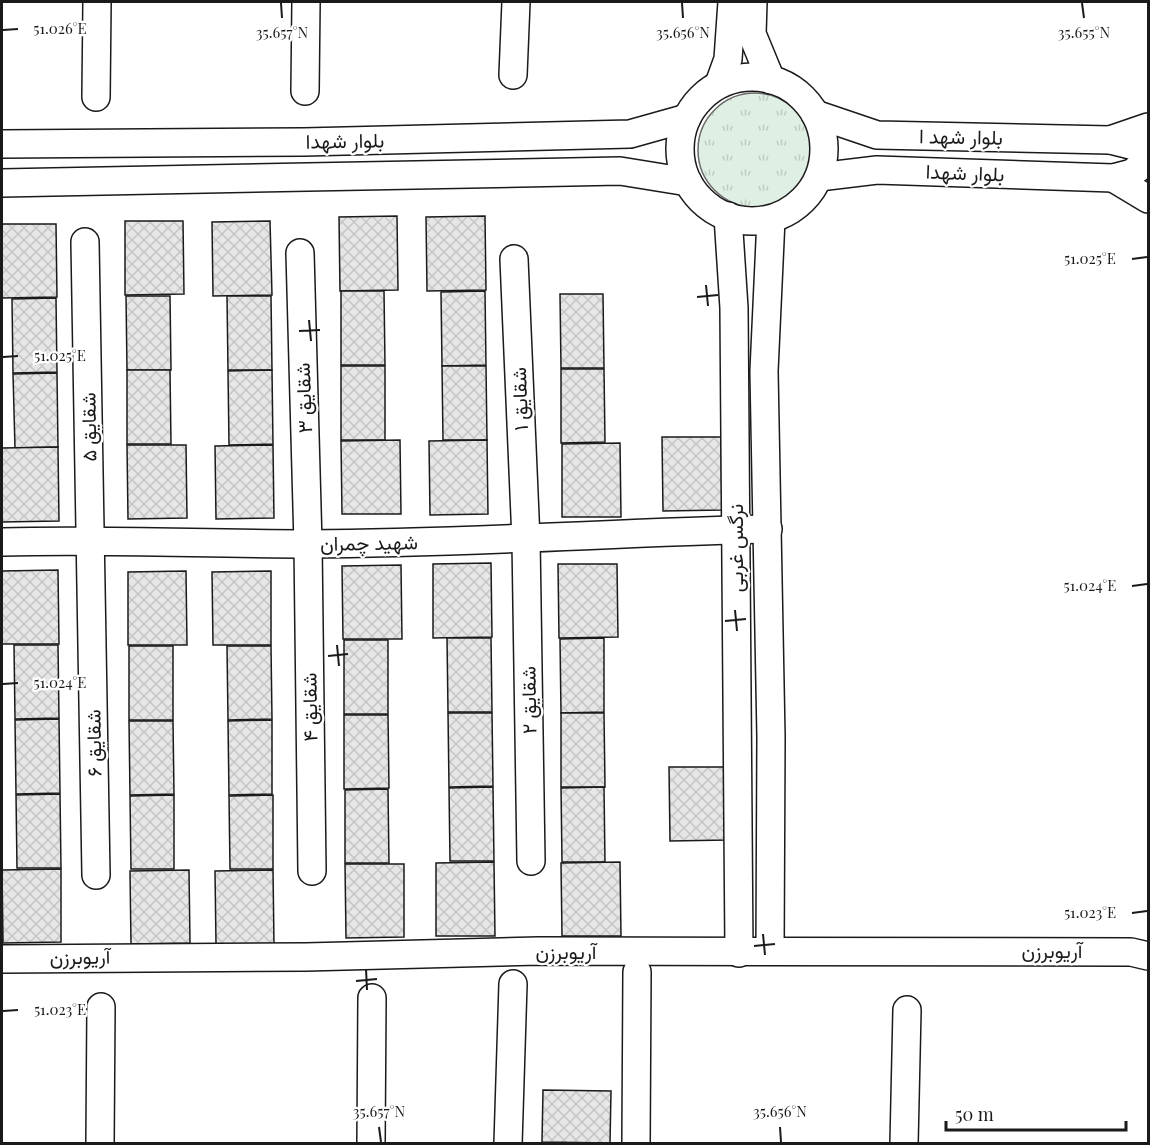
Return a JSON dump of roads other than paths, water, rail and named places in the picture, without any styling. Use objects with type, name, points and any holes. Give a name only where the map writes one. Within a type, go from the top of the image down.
[{"type":"street","points":[[96,97],[97,2]]},
{"type":"street","points":[[305,91],[306,2]]},
{"type":"street","points":[[513,75],[516,2]]},
{"type":"street","points":[[719,84],[729,51],[732,2]]},
{"type":"street","points":[[753,2],[752,34],[771,80]]},
{"type":"street","points":[[740,77],[763,77],[771,80],[784,84],[806,100],[820,124],[825,151],[819,177],[808,196],[791,210],[771,219],[746,221],[728,216],[702,201],[688,182],[681,161],[681,140],[687,118],[700,99],[719,84],[740,77]]},
{"type":"street","name":"بلوار شهد ا","points":[[815,114],[877,135],[1110,140]]},
{"type":"street","name":"بلوار شهدا","points":[[2,144],[304,142],[630,134],[687,118]]},
{"type":"street","points":[[1110,140],[1149,127]]},
{"type":"street","points":[[1110,140],[1138,147],[1142,155],[1142,165],[1132,173],[1113,178]]},
{"type":"street","name":"بلوار شهدا","points":[[819,177],[877,170],[1113,178]]},
{"type":"street","name":"بلوار شهدا","points":[[2,183],[620,171],[688,182]]},
{"type":"street","points":[[1113,178],[1149,199]]},
{"type":"street","name":"نرگس غربی","points":[[728,216],[734,308],[739,953]]},
{"type":"street","name":"نرگس غربی","points":[[770,951],[768,529],[764,371],[771,219]]},
{"type":"street","name":"شقایق ۵","points":[[85,242],[92,539]]},
{"type":"street","name":"شقایق ۳","points":[[300,253],[308,544]]},
{"type":"street","name":"شقایق ۱","points":[[514,259],[526,540]]},
{"type":"street","name":"شهید چمران","points":[[2,542],[92,539],[308,544],[526,540],[768,529]]},
{"type":"street","name":"شقایق ۶","points":[[92,539],[96,875]]},
{"type":"street","name":"شقایق ۲","points":[[526,540],[531,861]]},
{"type":"street","name":"شقایق ۴","points":[[308,544],[312,871]]},
{"type":"street","name":"آریوبرزن","points":[[2,959],[306,957],[539,951],[739,953],[770,951],[1143,951]]},
{"type":"street","points":[[636,1143],[638,972]]},
{"type":"street","points":[[508,1143],[513,984]]},
{"type":"street","points":[[371,1143],[372,998]]},
{"type":"street","points":[[100,1143],[101,1006]]},
{"type":"street","points":[[904,1143],[907,1010]]}]
